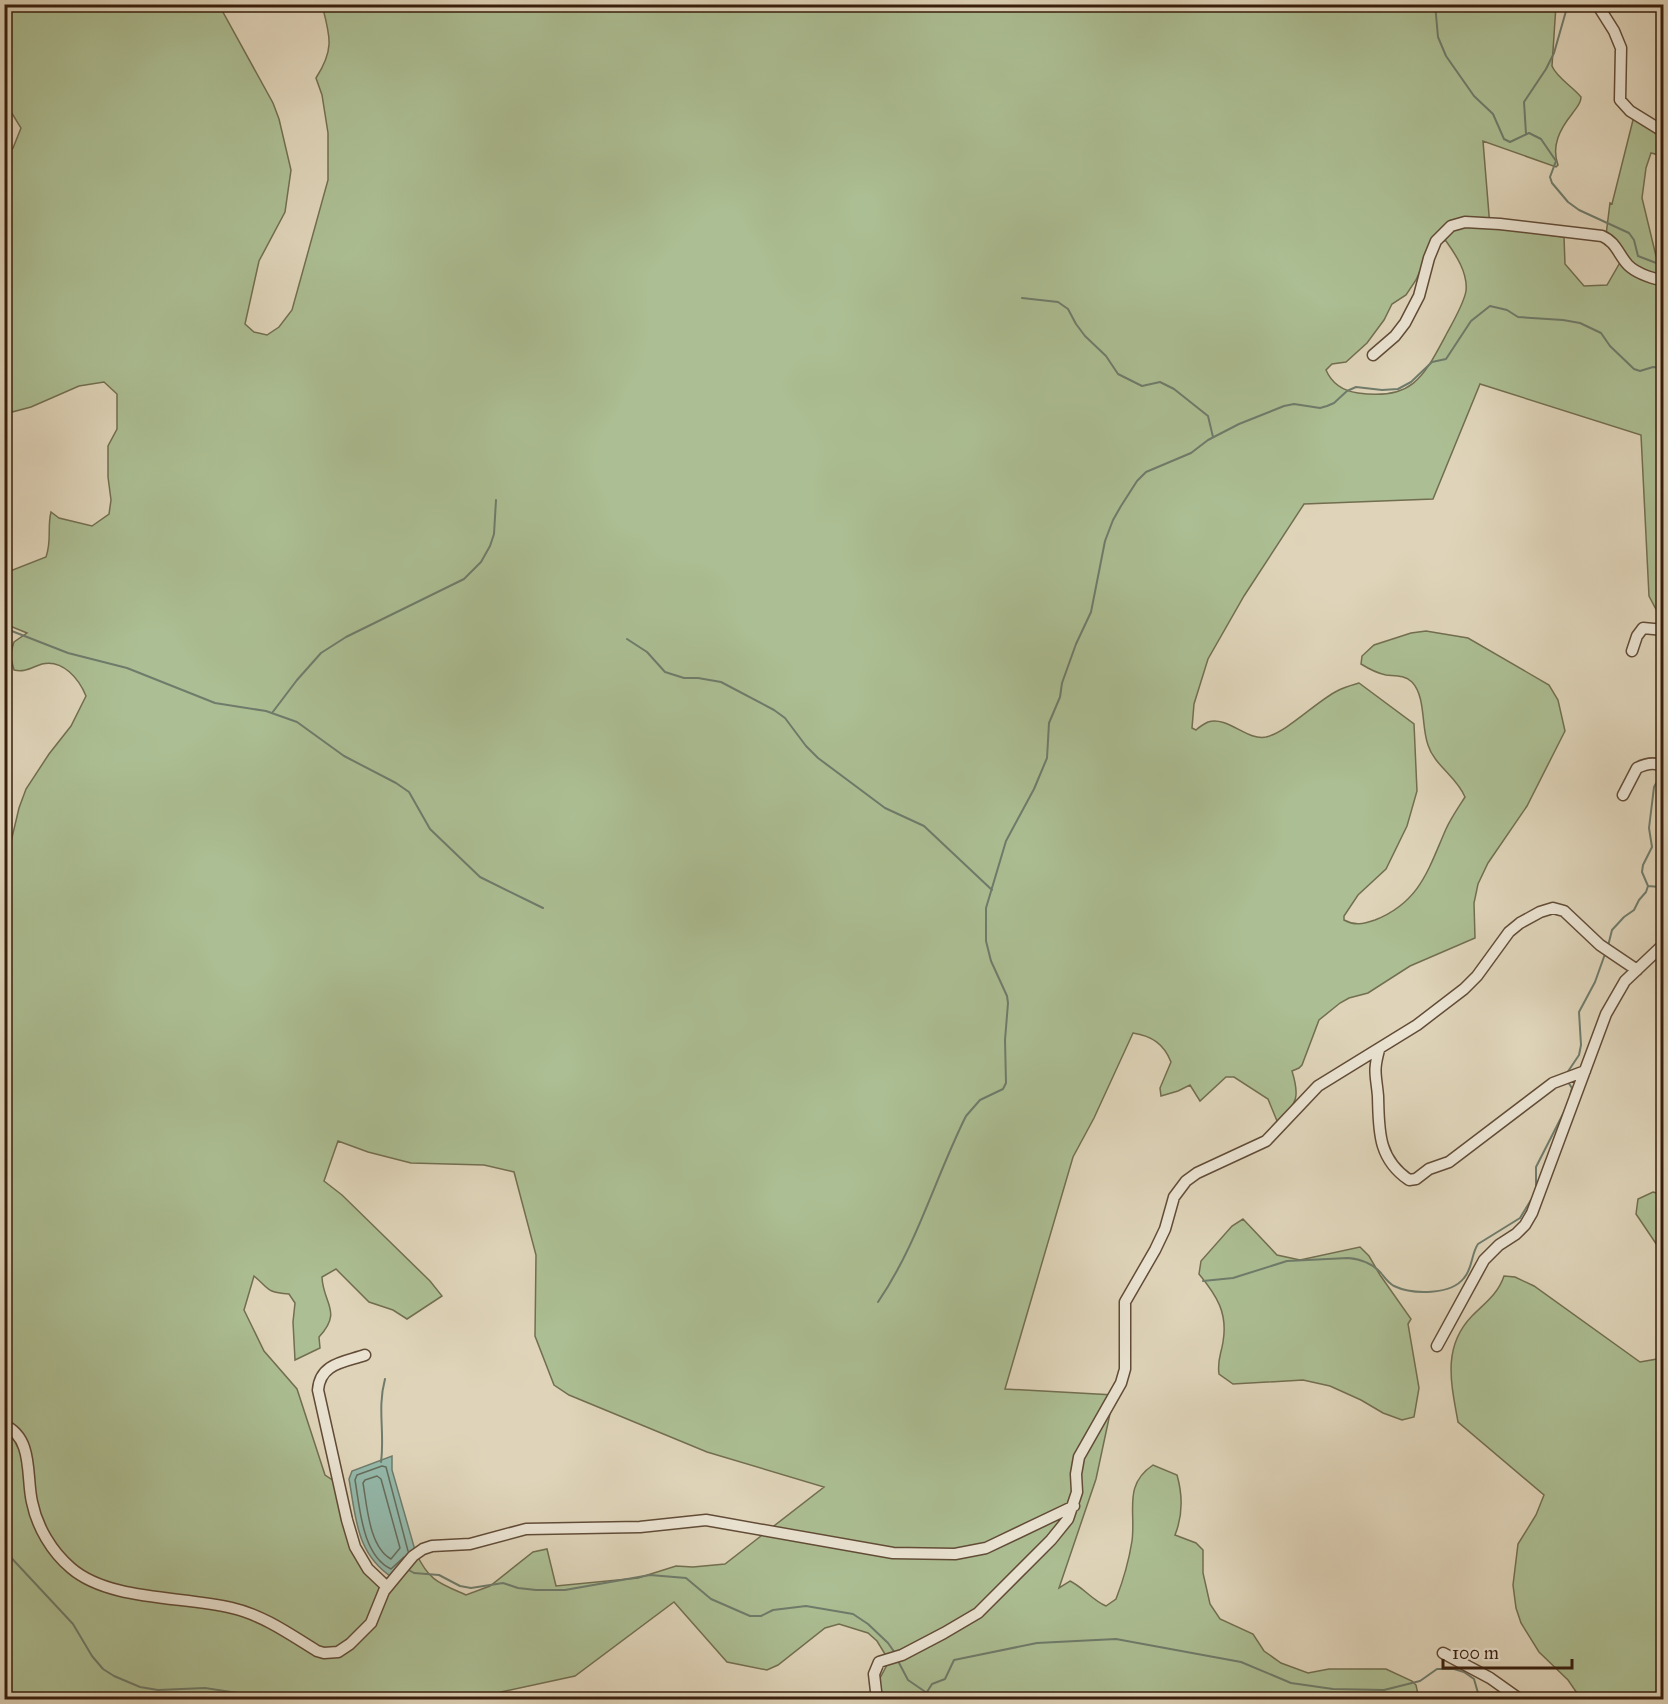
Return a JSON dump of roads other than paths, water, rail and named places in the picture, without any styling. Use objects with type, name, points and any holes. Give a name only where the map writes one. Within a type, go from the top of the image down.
[{"type":"street","points":[[1597,4],[1614,31],[1621,48],[1620,100],[1630,111],[1664,132]]},
{"type":"street","points":[[1373,355],[1395,336],[1414,306],[1436,241],[1451,226],[1459,223],[1500,224],[1602,236],[1612,241],[1629,266],[1664,281]]},
{"type":"street","points":[[1632,651],[1637,636],[1643,628],[1664,630]]},
{"type":"street","points":[[1623,795],[1637,768],[1648,764],[1664,767]]},
{"type":"street","points":[[877,1700],[875,1668],[879,1662],[902,1654],[968,1620],[989,1604],[1061,1529],[1074,1506],[1079,1457],[1116,1393],[1125,1369],[1125,1302],[1158,1244],[1179,1189],[1185,1181],[1197,1173],[1266,1141],[1318,1086],[1417,1025],[1464,989],[1477,976],[1509,932],[1520,923],[1548,908],[1564,911],[1600,945],[1636,970]]},
{"type":"street","points":[[1437,1346],[1489,1253],[1516,1234],[1533,1213],[1606,1014],[1625,981],[1664,944]]},
{"type":"street","points":[[1379,1050],[1374,1074],[1380,1141],[1388,1158],[1409,1180],[1416,1179],[1429,1169],[1449,1162],[1553,1083],[1585,1071]]},
{"type":"street","points":[[365,1355],[327,1368],[319,1382],[318,1390],[355,1547],[368,1569],[387,1587]]},
{"type":"street","points":[[4,1425],[20,1438],[25,1450],[32,1502],[47,1540],[64,1562],[74,1570],[102,1587],[235,1608],[277,1627],[317,1651],[331,1653],[345,1648],[371,1623],[387,1587],[409,1561],[423,1549],[443,1544],[470,1544],[526,1529],[640,1527],[706,1520],[893,1554],[956,1554],[986,1548],[1074,1506]]},
{"type":"street","points":[[1443,1653],[1490,1678],[1521,1700]]},
{"type":"water","points":[[392,1456],[392,1470],[415,1550],[393,1578],[372,1558],[365,1546],[356,1521],[349,1479],[352,1471]]},
{"type":"waterway","points":[[1435,4],[1438,37],[1446,56],[1474,96],[1493,114],[1504,139],[1510,142],[1529,133],[1541,139],[1556,161],[1550,177],[1552,183],[1568,202],[1579,210],[1629,233],[1634,240],[1638,256],[1664,266]]},
{"type":"waterway","points":[[1526,134],[1524,102],[1554,53],[1568,4]]},
{"type":"waterway","points":[[1022,298],[1058,302],[1068,309],[1085,336],[1106,356],[1118,374],[1142,386],[1160,382],[1174,389],[1208,416],[1213,437]]},
{"type":"waterway","points":[[878,1302],[904,1258],[966,1116],[980,1100],[1003,1089],[1006,1083],[1005,1040],[1008,1003],[991,961],[986,941],[986,908],[1006,841],[1034,789],[1047,758],[1049,723],[1060,697],[1062,683],[1076,644],[1091,612],[1105,541],[1113,520],[1137,481],[1146,472],[1191,453],[1208,440],[1239,424],[1284,406],[1294,404],[1320,408],[1334,403],[1347,391],[1356,387],[1398,389],[1411,382],[1432,362],[1446,359],[1471,321],[1490,306],[1507,310],[1518,317],[1580,323],[1601,333],[1610,346],[1634,369],[1640,371],[1653,367],[1664,368]]},
{"type":"waterway","points":[[1664,484],[1664,518]]},
{"type":"waterway","points":[[272,713],[321,653],[346,637],[464,579],[481,562],[490,546],[494,534],[496,500]]},
{"type":"waterway","points":[[1659,627],[1664,586]]},
{"type":"waterway","points":[[4,628],[68,653],[127,668],[215,703],[266,711],[297,722],[344,756],[409,792],[430,829],[480,877],[543,908]]},
{"type":"waterway","points":[[1659,633],[1660,653],[1664,662]]},
{"type":"waterway","points":[[627,639],[647,652],[665,672],[684,678],[721,682],[774,710],[785,718],[818,758],[885,808],[924,826],[992,890]]},
{"type":"waterway","points":[[1608,946],[1612,930],[1634,910],[1648,886],[1642,872],[1652,847],[1649,828],[1654,787],[1664,769]]},
{"type":"waterway","points":[[1660,776],[1664,783]]},
{"type":"waterway","points":[[1664,799],[1659,817],[1664,839]]},
{"type":"waterway","points":[[1648,886],[1660,887],[1664,875]]},
{"type":"waterway","points":[[1567,1073],[1579,1055],[1581,1045],[1579,1012],[1595,982],[1605,954]]},
{"type":"waterway","points":[[1568,1082],[1572,1088],[1570,1096]]},
{"type":"waterway","points":[[1536,1189],[1536,1167],[1564,1112]]},
{"type":"waterway","points":[[1203,1281],[1233,1278],[1287,1261],[1348,1258],[1370,1265],[1390,1283],[1402,1289],[1431,1292],[1450,1288],[1464,1278],[1478,1244],[1520,1218],[1531,1200]]},
{"type":"waterway","points":[[381,1462],[382,1400],[385,1379]]},
{"type":"waterway","points":[[4,1550],[73,1624],[92,1656],[103,1669],[114,1676],[140,1687],[158,1690],[205,1688],[244,1694],[257,1700]]},
{"type":"waterway","points":[[407,1569],[414,1573],[439,1575],[460,1586],[471,1588],[503,1583],[518,1588],[565,1590],[650,1575],[686,1578],[711,1599],[750,1616],[761,1616],[773,1610],[806,1606],[853,1614],[868,1624],[895,1653]]},
{"type":"waterway","points":[[922,1700],[932,1684],[945,1679],[954,1660],[1037,1643],[1116,1639],[1241,1662],[1291,1683],[1333,1689],[1384,1690],[1420,1681],[1437,1669],[1454,1669],[1474,1679],[1480,1700]]},
{"type":"waterway","points":[[898,1661],[908,1680],[927,1693]]}]
